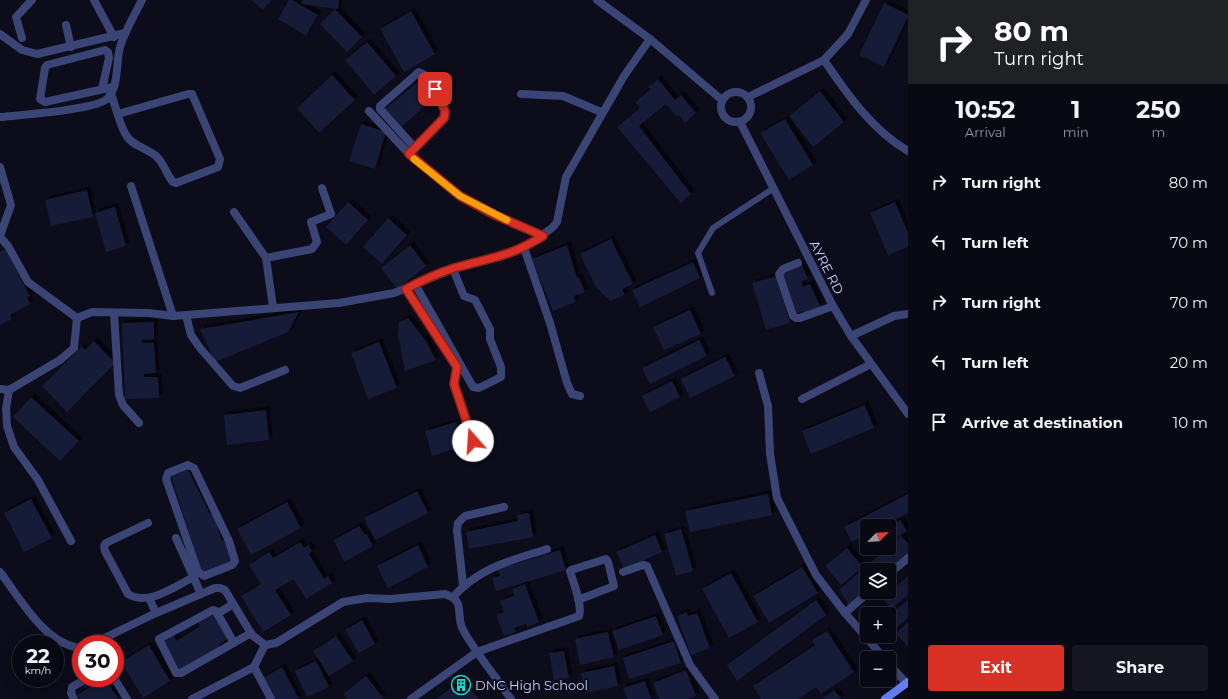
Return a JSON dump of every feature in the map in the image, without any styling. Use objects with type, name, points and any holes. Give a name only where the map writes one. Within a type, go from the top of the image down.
[{"type":"street","points":[[22,38],[16,17],[32,0]]},
{"type":"street","points":[[94,0],[114,37]]},
{"type":"street","points":[[118,114],[192,94],[220,160],[220,164],[218,167],[176,183],[173,182],[157,156],[131,141],[126,135],[118,114],[112,90],[120,49],[125,34],[142,0]]},
{"type":"street","points":[[597,0],[650,39],[722,100]]},
{"type":"street","points":[[748,98],[824,60],[848,34],[866,0]]},
{"type":"street","points":[[66,25],[71,47]]},
{"type":"street","points":[[0,34],[22,50],[30,54],[37,54],[125,34]]},
{"type":"street","points":[[78,318],[92,312],[114,314],[149,313],[173,316],[339,303],[394,293],[453,269],[506,255],[524,248],[543,236],[556,222],[566,177],[602,112],[624,76],[650,39]]},
{"type":"street","points":[[102,89],[109,58],[108,52],[105,50],[47,65],[44,68],[40,99],[45,102],[102,89],[112,90]]},
{"type":"street","points":[[824,60],[846,93],[882,133],[893,143],[908,151]]},
{"type":"street","points":[[409,154],[415,148],[446,114],[435,89],[426,77],[418,72],[380,106],[380,109],[415,148]]},
{"type":"street","points":[[0,117],[93,106],[103,102],[112,90]]},
{"type":"street","points":[[734,92],[744,94],[750,102],[750,112],[748,116],[740,122],[730,121],[721,110],[722,100],[730,93],[734,92]]},
{"type":"street","points":[[521,94],[563,96],[602,112]]},
{"type":"street","points":[[369,111],[409,154],[460,196],[495,215],[543,236]]},
{"type":"street","name":"AYRE RD","points":[[740,122],[833,306],[851,336],[908,414]]},
{"type":"street","points":[[0,167],[11,205],[0,237],[8,246],[28,282],[78,318]]},
{"type":"street","points":[[131,186],[173,316]]},
{"type":"street","points":[[266,258],[312,249],[316,246],[317,242],[311,222],[331,214],[322,188]]},
{"type":"street","points":[[234,212],[266,258],[273,308]]},
{"type":"street","points":[[524,248],[550,323],[567,383],[572,394],[580,396]]},
{"type":"street","points":[[798,263],[783,269],[779,274],[793,316],[800,318],[833,306]]},
{"type":"street","points":[[416,284],[473,387],[479,388],[501,377],[501,367],[490,338],[490,329],[475,300],[464,296],[453,269]]},
{"type":"street","points":[[406,289],[457,367],[454,384],[473,441]]},
{"type":"street","points":[[114,314],[119,395],[123,405],[139,423]]},
{"type":"street","points":[[851,336],[894,316],[908,314]]},
{"type":"street","points":[[186,315],[191,335],[200,348],[233,386],[240,388],[285,370]]},
{"type":"street","points":[[0,388],[9,390],[60,360],[74,348],[78,318]]},
{"type":"street","points":[[802,399],[871,364]]},
{"type":"street","points":[[759,373],[768,406],[770,454],[778,498],[816,575],[845,613],[878,651]]},
{"type":"street","points":[[9,390],[6,409],[7,426],[14,447],[38,480],[71,541]]},
{"type":"street","points":[[188,465],[194,468],[228,538],[235,561],[232,565],[210,574],[204,576],[198,572],[166,479],[168,473],[188,465]]},
{"type":"street","points":[[463,586],[457,530],[458,523],[465,516],[504,507]]},
{"type":"street","points":[[148,523],[106,543],[104,546],[105,551],[128,594],[134,598],[149,598],[194,577]]},
{"type":"street","points":[[176,538],[201,594]]},
{"type":"street","points":[[453,597],[463,586],[483,571],[497,564],[547,549]]},
{"type":"street","points":[[896,568],[908,558]]},
{"type":"street","points":[[411,699],[477,652],[575,618],[581,612],[578,600],[571,570],[606,559],[614,586],[578,600]]},
{"type":"street","points":[[624,572],[643,565],[647,566],[690,665],[715,699]]},
{"type":"street","points":[[0,572],[44,630],[72,647]]},
{"type":"street","points":[[210,574],[215,588]]},
{"type":"street","points":[[111,635],[156,613],[215,588],[220,588],[224,590],[251,633],[264,645]]},
{"type":"street","points":[[264,645],[276,642],[343,602],[367,598],[390,599],[445,594],[453,597],[459,603],[461,625],[477,652],[511,699]]},
{"type":"street","points":[[149,598],[156,613]]},
{"type":"street","points":[[845,613],[860,599]]},
{"type":"street","points":[[217,614],[233,604]]},
{"type":"street","points":[[234,643],[216,611],[210,611],[159,639],[159,643],[178,674],[234,643],[251,633]]},
{"type":"street","points":[[192,699],[254,667],[264,645]]},
{"type":"street","points":[[254,667],[272,699]]},
{"type":"street","points":[[885,699],[907,683],[896,671]]},
{"type":"street","points":[[72,687],[71,694],[74,699]]},
{"type":"street","points":[[120,687],[127,699]]},
{"type":"lane","points":[[712,293],[698,253],[713,228],[774,188]]},
{"type":"building","points":[[251,0],[272,0],[263,10]]},
{"type":"building","points":[[289,0],[292,0],[318,15],[306,36],[278,19]]},
{"type":"building","points":[[302,0],[339,0],[338,9],[301,4]]},
{"type":"building","points":[[884,3],[908,15],[908,17],[884,67],[859,55]]},
{"type":"building","points":[[335,9],[362,37],[347,52],[320,24]]},
{"type":"building","points":[[411,11],[435,54],[404,72],[380,29]]},
{"type":"building","points":[[367,42],[396,76],[374,95],[345,60]]},
{"type":"building","points":[[332,75],[355,100],[319,133],[297,108]]},
{"type":"building","points":[[421,79],[436,97],[401,127],[385,109]]},
{"type":"building","points":[[658,79],[675,100],[681,95],[696,113],[685,123],[679,115],[677,117],[666,104],[639,126],[691,194],[681,203],[617,127],[640,108],[635,102],[651,89],[648,87]]},
{"type":"building","points":[[820,91],[844,122],[813,147],[789,116]]},
{"type":"building","points":[[785,119],[813,165],[789,180],[760,133]]},
{"type":"building","points":[[361,124],[386,132],[375,169],[349,161]]},
{"type":"building","points":[[87,190],[93,217],[51,226],[45,200]]},
{"type":"building","points":[[348,202],[368,220],[346,245],[326,227]]},
{"type":"building","points":[[895,202],[908,233],[908,247],[888,255],[870,213]]},
{"type":"building","points":[[115,207],[126,246],[106,252],[95,213]]},
{"type":"building","points":[[388,218],[407,235],[382,264],[363,247]]},
{"type":"building","points":[[611,239],[633,284],[622,289],[625,295],[610,301],[596,287],[580,254]]},
{"type":"building","points":[[410,245],[426,266],[397,289],[381,268]]},
{"type":"building","points":[[567,245],[577,278],[579,277],[585,292],[574,296],[576,302],[553,311],[532,259]]},
{"type":"building","points":[[5,249],[30,296],[27,297],[30,304],[10,315],[12,319],[0,325],[0,252]]},
{"type":"building","points":[[693,262],[700,278],[640,307],[632,290]]},
{"type":"building","points":[[802,265],[808,279],[801,282],[803,287],[810,284],[820,306],[803,314],[802,311],[796,314],[783,274]]},
{"type":"building","points":[[776,276],[790,323],[766,330],[752,283]]},
{"type":"building","points":[[690,310],[701,334],[664,350],[653,327]]},
{"type":"building","points":[[299,312],[288,332],[215,362],[200,329]]},
{"type":"building","points":[[408,318],[426,341],[436,360],[405,371],[398,335],[399,322]]},
{"type":"building","points":[[154,322],[154,339],[142,340],[142,343],[154,343],[156,373],[144,374],[144,377],[158,377],[159,398],[125,399],[122,323]]},
{"type":"building","points":[[699,340],[707,356],[650,384],[642,368]]},
{"type":"building","points":[[94,341],[115,363],[67,412],[42,386],[82,346],[85,350]]},
{"type":"building","points":[[379,342],[397,388],[368,399],[351,353]]},
{"type":"building","points":[[725,357],[735,376],[690,398],[681,379]]},
{"type":"building","points":[[672,381],[680,397],[650,412],[642,396]]},
{"type":"building","points":[[31,397],[79,441],[60,461],[13,417]]},
{"type":"building","points":[[865,405],[874,428],[811,454],[802,431]]},
{"type":"building","points":[[266,410],[269,440],[227,445],[224,415]]},
{"type":"building","points":[[456,422],[464,446],[432,456],[425,431]]},
{"type":"building","points":[[188,470],[210,514],[213,512],[222,541],[226,539],[233,561],[202,573],[171,476]]},
{"type":"building","points":[[417,491],[428,513],[375,540],[364,518]]},
{"type":"building","points":[[768,494],[772,515],[690,532],[685,511]]},
{"type":"building","points":[[908,494],[908,513],[896,519],[860,519],[860,538],[852,542],[844,527]]},
{"type":"building","points":[[31,499],[52,538],[24,552],[4,513]]},
{"type":"building","points":[[287,502],[301,528],[251,555],[237,529]]},
{"type":"building","points":[[529,513],[533,537],[469,549],[466,532],[518,521],[517,515]]},
{"type":"building","points":[[900,520],[907,531],[896,538],[896,523]]},
{"type":"building","points":[[359,526],[365,535],[367,534],[373,546],[344,562],[334,540]]},
{"type":"building","points":[[681,529],[693,571],[676,576],[664,534]]},
{"type":"building","points":[[655,535],[662,552],[624,569],[616,552]]},
{"type":"building","points":[[901,536],[908,543],[908,556],[896,565],[896,563],[870,563],[879,555],[896,555],[896,540]]},
{"type":"building","points":[[300,542],[304,548],[308,545],[312,551],[309,554],[324,579],[328,576],[332,583],[306,599],[294,579],[275,590],[291,615],[263,632],[241,596],[261,584],[249,565],[269,552],[273,558]]},
{"type":"building","points":[[418,545],[428,567],[388,588],[377,566]]},
{"type":"building","points":[[847,548],[860,563],[860,569],[841,585],[825,566]]},
{"type":"building","points":[[560,550],[566,570],[496,591],[492,578],[500,576],[498,569]]},
{"type":"building","points":[[802,567],[818,593],[769,623],[753,596]]},
{"type":"building","points":[[860,572],[860,597],[850,606],[839,590]]},
{"type":"building","points":[[731,573],[758,622],[729,638],[702,589]]},
{"type":"building","points":[[908,576],[908,595],[893,607],[889,607],[883,599],[896,599],[896,586]]},
{"type":"building","points":[[525,584],[539,622],[527,627],[526,624],[514,628],[516,632],[504,636],[496,615],[504,612],[500,601],[515,595],[512,589]]},
{"type":"building","points":[[816,600],[826,615],[737,681],[727,665]]},
{"type":"building","points":[[908,600],[908,618],[896,628],[896,609]]},
{"type":"building","points":[[687,612],[688,616],[697,613],[710,648],[691,655],[677,616]]},
{"type":"building","points":[[215,615],[229,637],[219,645],[221,647],[179,671],[163,643],[174,635],[176,641],[200,626],[197,621]]},
{"type":"building","points":[[656,616],[663,635],[619,650],[612,631]]},
{"type":"building","points":[[362,620],[375,644],[359,653],[345,630]]},
{"type":"building","points":[[908,622],[908,647],[896,633]]},
{"type":"building","points":[[827,631],[854,672],[821,694],[816,687],[798,699],[761,699],[753,686],[815,645],[812,640]]},
{"type":"building","points":[[608,632],[614,657],[580,665],[575,639]]},
{"type":"building","points":[[336,636],[353,661],[329,676],[313,651]]},
{"type":"building","points":[[674,641],[681,663],[629,679],[623,658]]},
{"type":"building","points":[[149,645],[170,681],[143,698],[124,667],[124,660]]},
{"type":"building","points":[[564,651],[569,678],[554,680],[549,653]]},
{"type":"building","points":[[316,661],[329,687],[307,697],[295,671]]},
{"type":"building","points":[[614,666],[618,686],[586,693],[581,673]]},
{"type":"building","points":[[282,667],[299,699],[274,699],[263,678]]},
{"type":"building","points":[[686,670],[696,696],[688,699],[659,699],[653,683]]},
{"type":"building","points":[[366,676],[384,699],[347,699],[343,694]]},
{"type":"building","name":"DNC High School","points":[[463,680],[479,699],[436,699],[448,690]]},
{"type":"building","points":[[645,681],[651,699],[627,699],[623,688]]},
{"type":"building","points":[[90,687],[110,687],[119,699],[80,699],[77,695]]},
{"type":"building","points":[[834,690],[841,699],[822,699]]},
{"type":"slow traffic","points":[[414,159],[460,196],[507,220]]},
{"type":"place","name":"DNC High School","points":[[461,685]]},
{"type":"route","points":[[435,89],[446,114],[444,118],[409,154],[460,196],[495,215],[543,236],[524,248],[506,255],[453,269],[406,289],[457,367],[454,384],[473,441]]}]
